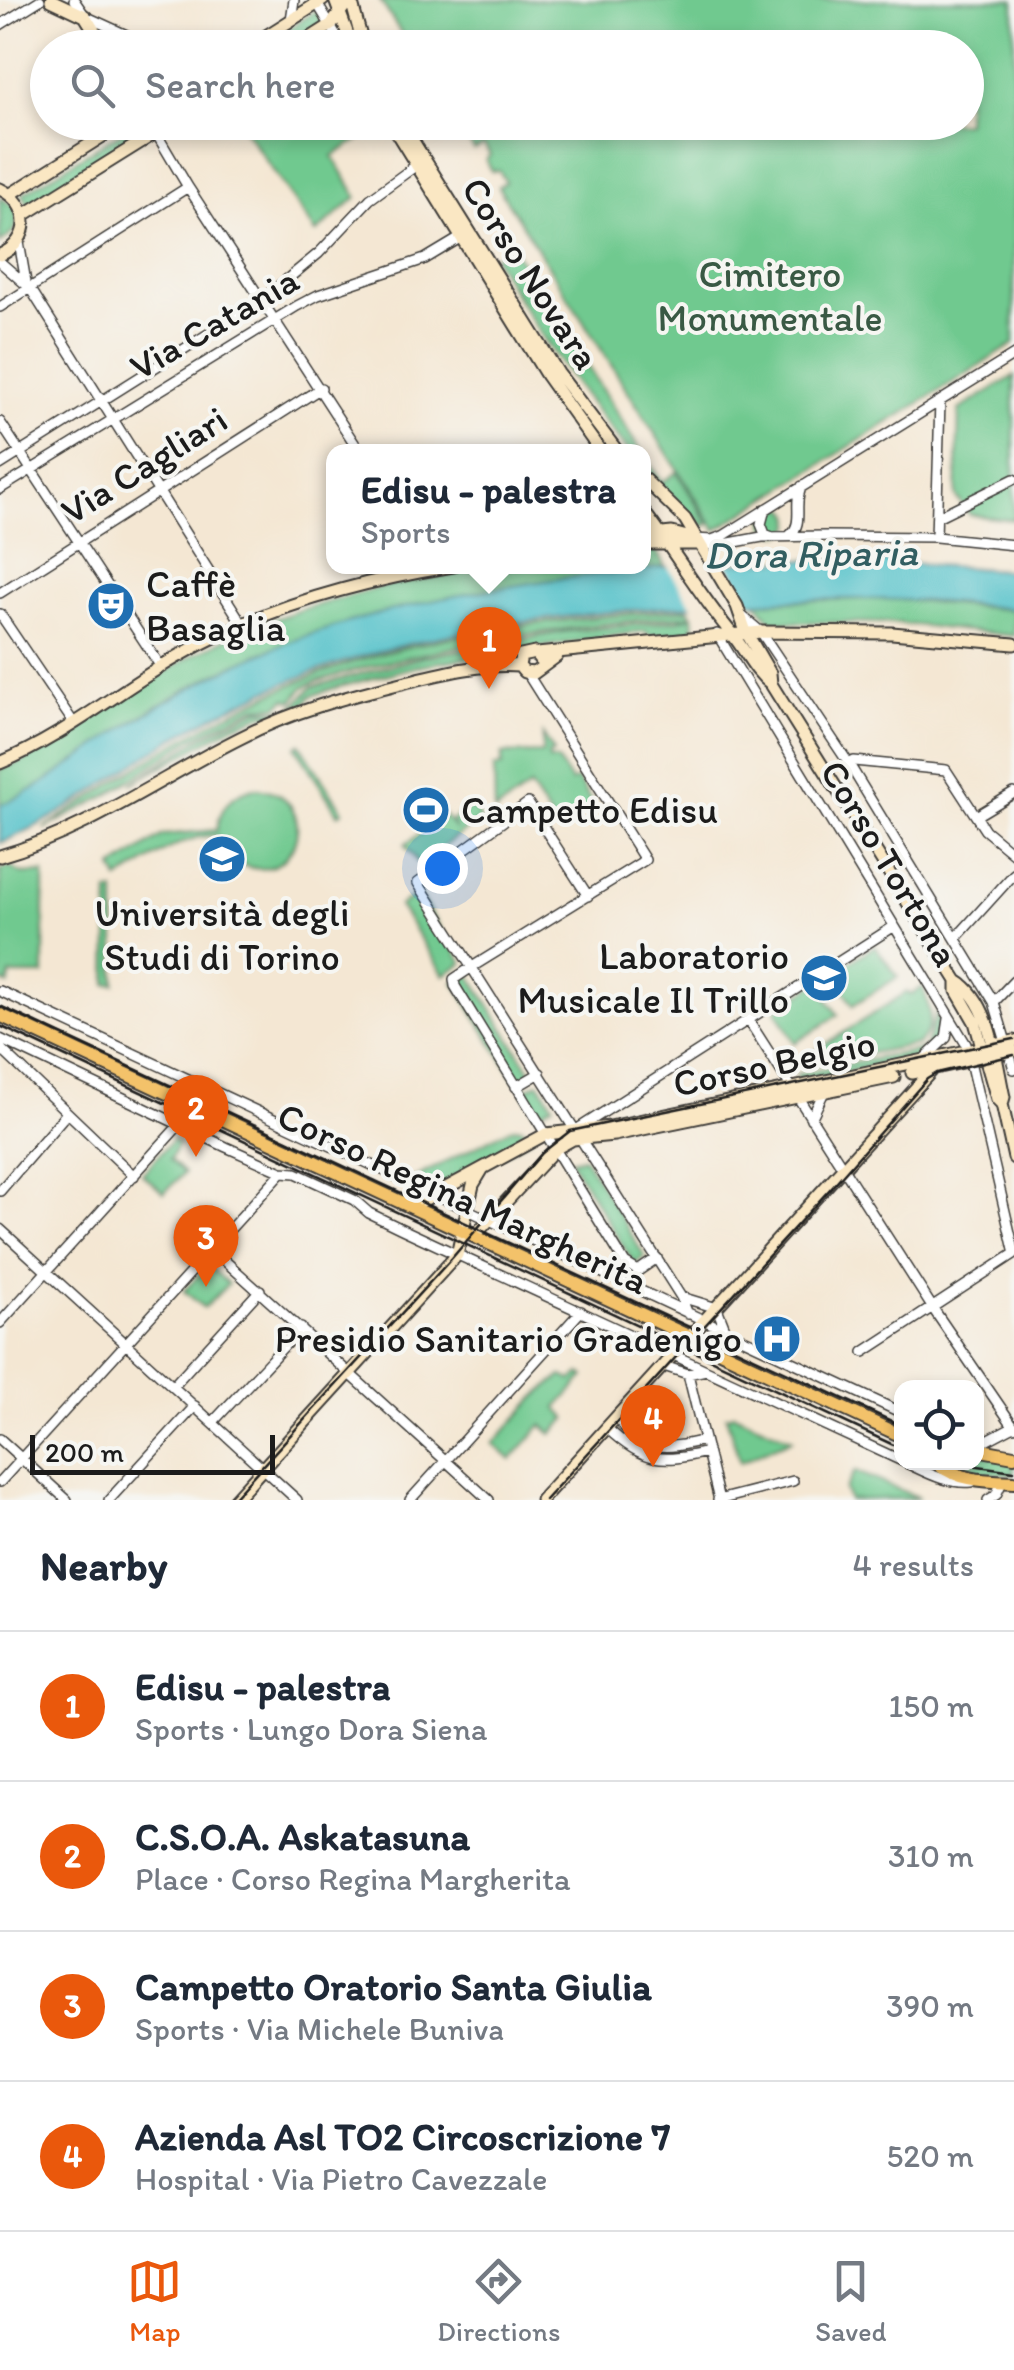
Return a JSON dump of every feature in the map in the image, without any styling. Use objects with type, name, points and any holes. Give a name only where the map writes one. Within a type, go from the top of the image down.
[{"type":"main road","name":"Corso Regina Margherita","points":[[0,1014],[894,1432]]},
{"type":"main road","points":[[984,1450],[1014,1456]]},
{"type":"main road","points":[[949,1470],[962,1478],[998,1481]]},
{"type":"street","points":[[0,25],[40,0]]},
{"type":"street","points":[[51,0],[115,30]]},
{"type":"street","points":[[74,0],[94,30]]},
{"type":"street","points":[[291,20],[294,0]]},
{"type":"street","points":[[336,0],[348,30]]},
{"type":"street","points":[[322,30],[350,0]]},
{"type":"street","points":[[350,0],[359,30]]},
{"type":"street","points":[[275,30],[320,1]]},
{"type":"street","points":[[320,1],[342,12]]},
{"type":"street","points":[[320,1],[333,30]]},
{"type":"street","points":[[24,216],[5,192],[94,140]]},
{"type":"street","points":[[28,285],[19,242],[24,216],[135,140]]},
{"type":"street","points":[[160,140],[355,444]]},
{"type":"street","name":"Corso Novara","points":[[403,140],[558,373],[612,444]]},
{"type":"street","name":"Corso Novara","points":[[409,140],[420,164]]},
{"type":"street","name":"Via Catania","points":[[0,465],[262,300],[319,253],[370,199],[420,164]]},
{"type":"street","points":[[0,306],[188,187]]},
{"type":"street","name":"Corso Novara","points":[[465,235],[547,376],[595,444]]},
{"type":"street","name":"Via Catania","points":[[0,489],[275,318],[318,295],[425,260],[465,235]]},
{"type":"street","points":[[19,242],[0,258],[28,285],[242,625]]},
{"type":"street","points":[[696,541],[716,539],[1014,355]]},
{"type":"street","name":"Via Cagliari","points":[[0,593],[320,388]]},
{"type":"street","points":[[936,537],[940,401]]},
{"type":"street","points":[[0,422],[161,667]]},
{"type":"street","points":[[936,517],[1014,478]]},
{"type":"street","points":[[798,517],[786,504],[768,507],[762,515],[762,529],[780,537],[795,532],[798,517],[797,496],[804,484]]},
{"type":"street","points":[[651,487],[685,519],[739,611]]},
{"type":"street","points":[[651,521],[664,538]]},
{"type":"street","points":[[651,537],[715,546],[780,537],[936,537],[1014,545]]},
{"type":"street","points":[[651,542],[664,538]]},
{"type":"street","name":"Corso Tortona","points":[[664,538],[710,608],[969,1056],[1014,1252]]},
{"type":"street","points":[[0,763],[161,667],[242,625],[412,574]]},
{"type":"street","name":"Corso Tortona","points":[[739,611],[761,632],[849,764],[956,938],[994,1002],[1011,1047],[1014,1069]]},
{"type":"street","name":"Corso Tortona","points":[[739,611],[746,632],[770,673],[771,684]]},
{"type":"street","points":[[0,614],[74,722]]},
{"type":"street","points":[[0,856],[83,824],[244,736],[313,707],[446,672],[482,666],[532,666],[561,654],[746,632],[892,633],[1014,644]]},
{"type":"street","name":"Corso Tortona","points":[[724,634],[771,684],[956,981],[965,986],[982,1011],[997,1099],[1002,1104],[1014,1158]]},
{"type":"street","points":[[532,666],[539,691],[645,860],[472,967],[454,979],[454,986],[626,1263],[638,1270],[657,1258]]},
{"type":"street","points":[[849,764],[854,760],[946,770],[985,830],[1014,854]]},
{"type":"street","points":[[976,816],[1014,793]]},
{"type":"street","points":[[588,896],[528,802],[418,883],[580,1133],[688,1314]]},
{"type":"street","points":[[956,938],[1014,874]]},
{"type":"street","points":[[580,1133],[893,927]]},
{"type":"street","points":[[994,1002],[1014,981]]},
{"type":"street","name":"Corso Regina Margherita","points":[[0,991],[894,1408]]},
{"type":"street","points":[[916,1064],[946,1038],[949,1016]]},
{"type":"street","points":[[749,1020],[932,1307],[1014,1426],[984,1443]]},
{"type":"street","name":"Corso Regina Margherita","points":[[0,1039],[282,1172],[296,1173],[354,1200],[369,1213],[894,1458]]},
{"type":"street","name":"Corso Belgio","points":[[410,1207],[546,1134],[614,1135],[916,1064],[1011,1047]]},
{"type":"street","points":[[0,1048],[134,1176]]},
{"type":"street","name":"Corso Belgio","points":[[795,1093],[824,1092],[969,1056]]},
{"type":"street","points":[[541,1500],[936,1066]]},
{"type":"street","points":[[516,1087],[540,1073]]},
{"type":"street","points":[[0,1323],[179,1125],[199,1085]]},
{"type":"street","points":[[811,1119],[824,1092]]},
{"type":"street","points":[[0,1192],[67,1113]]},
{"type":"street","name":"Corso Belgio","points":[[555,1149],[580,1133]]},
{"type":"street","points":[[234,1500],[457,1255],[469,1233],[488,1221],[555,1149]]},
{"type":"street","points":[[469,1233],[466,1211],[474,1185],[486,1166]]},
{"type":"street","points":[[0,1482],[282,1172]]},
{"type":"street","points":[[0,1228],[297,1500]]},
{"type":"street","points":[[212,1250],[489,1500]]},
{"type":"street","points":[[864,1352],[1014,1252]]},
{"type":"street","points":[[614,1279],[626,1263]]},
{"type":"street","points":[[172,1386],[260,1290]]},
{"type":"street","name":"Corso Regina Margherita","points":[[681,1297],[717,1308]]},
{"type":"street","points":[[717,1308],[726,1332]]},
{"type":"street","points":[[410,1500],[581,1311]]},
{"type":"street","points":[[214,1422],[301,1328]]},
{"type":"street","points":[[664,1366],[688,1374],[706,1370]]},
{"type":"street","points":[[688,1374],[719,1500],[793,1481]]},
{"type":"street","points":[[109,1500],[195,1406]]},
{"type":"street","points":[[612,1424],[640,1441],[667,1449],[704,1440]]},
{"type":"street","points":[[612,1424],[632,1451],[669,1462],[707,1452]]},
{"type":"street","points":[[624,1444],[632,1435]]},
{"type":"street","points":[[0,1439],[67,1500]]},
{"type":"street","points":[[650,1456],[653,1445]]},
{"type":"street","points":[[679,1446],[682,1458]]},
{"type":"street","name":"Corso Regina Margherita","points":[[922,1470],[955,1484],[998,1481]]},
{"type":"street","points":[[988,1500],[998,1481]]},
{"type":"green space","name":"Cimitero Monumentale","points":[[380,0],[1014,0],[1014,344],[716,530],[498,187],[506,182],[499,171],[492,171],[484,145],[474,150],[468,140],[984,140],[984,30],[399,30]]},
{"type":"green space","points":[[316,11],[324,23],[313,30],[286,30]]},
{"type":"green space","points":[[109,140],[136,140],[30,206],[22,194]]},
{"type":"green space","points":[[252,140],[358,140],[333,156],[357,197],[316,233]]},
{"type":"green space","points":[[0,197],[15,208],[17,224],[0,243]]},
{"type":"green space","points":[[514,250],[637,444],[622,444],[592,406],[542,335],[494,256]]},
{"type":"green space","points":[[1014,376],[1014,520],[970,515],[956,496],[959,410]]},
{"type":"green space","points":[[651,467],[662,482],[677,472],[709,524],[705,527],[651,479]]},
{"type":"green space","points":[[779,506],[789,510],[793,520],[789,530],[779,534],[769,530],[765,520],[769,510]]},
{"type":"green space","points":[[651,549],[655,549],[665,567],[651,569]]},
{"type":"green space","points":[[454,574],[611,574],[396,610],[292,641],[178,694],[46,782],[0,805],[0,769],[20,762],[191,656],[243,630],[385,586]]},
{"type":"green space","points":[[882,598],[1014,610],[1014,636],[896,623],[772,622],[756,602]]},
{"type":"green space","points":[[688,609],[692,614],[686,616],[545,632],[452,648],[315,682],[304,687],[293,701],[286,699],[278,706],[255,707],[190,740],[108,795],[44,829],[221,718],[350,663],[475,633]]},
{"type":"green space","points":[[693,616],[694,628],[690,631],[650,636],[645,631],[423,665],[331,689],[292,708],[312,687],[422,657],[563,632]]},
{"type":"green space","points":[[258,709],[286,711],[234,726],[131,784],[199,739]]},
{"type":"green space","points":[[543,735],[554,752],[549,754],[549,760],[557,760],[571,782],[577,779],[593,804],[556,827],[530,787],[495,812],[494,767],[502,766],[502,754],[542,753]]},
{"type":"green space","points":[[300,744],[343,811],[338,814],[296,747]]},
{"type":"green space","points":[[254,788],[276,793],[290,805],[296,820],[296,837],[290,852],[278,863],[262,868],[243,865],[227,854],[218,836],[205,836],[167,850],[119,880],[113,868],[163,835],[217,830],[228,803]]},
{"type":"green space","points":[[472,806],[481,819],[419,864],[405,845],[444,815],[456,830],[451,821]]},
{"type":"green space","points":[[10,867],[22,874],[44,873],[44,975],[10,975],[9,985],[0,981],[0,870]]},
{"type":"green space","points":[[109,892],[115,892],[115,984],[107,984]]},
{"type":"green space","points":[[418,894],[463,963],[444,975],[399,906]]},
{"type":"green space","points":[[875,946],[898,977],[853,1005],[832,973]]},
{"type":"green space","points":[[469,973],[532,1073],[517,1082],[454,982]]},
{"type":"green space","points":[[817,983],[838,1015],[795,1043],[776,1010]]},
{"type":"green space","points":[[923,987],[930,1023],[918,1044],[810,1065],[804,1058],[907,992],[910,995]]},
{"type":"green space","points":[[937,1011],[937,1040],[923,1057],[798,1081],[796,1074],[925,1049]]},
{"type":"green space","points":[[539,1082],[553,1104],[537,1114],[523,1091]]},
{"type":"green space","points":[[513,1127],[523,1128],[530,1138],[433,1196],[405,1183]]},
{"type":"green space","points":[[173,1139],[178,1144],[170,1160],[184,1173],[164,1193],[142,1174]]},
{"type":"green space","points":[[584,1157],[645,1257],[634,1264],[570,1160]]},
{"type":"green space","points":[[208,1265],[228,1284],[204,1308],[184,1291]]},
{"type":"green space","points":[[581,1374],[585,1377],[557,1408],[567,1419],[552,1434],[542,1425],[511,1460],[493,1444],[537,1396],[562,1376],[572,1380]]},
{"type":"green space","points":[[734,1414],[792,1439],[740,1462],[726,1416]]},
{"type":"green space","points":[[984,1454],[1014,1460],[1014,1474],[958,1470],[984,1470]]},
{"type":"green space","points":[[855,1471],[919,1498],[849,1500],[845,1490]]},
{"type":"water","points":[[853,559],[1014,571],[1014,610],[904,600],[757,602],[545,619],[429,639],[316,671],[238,704],[168,742],[66,809],[0,843],[0,805],[46,782],[193,686],[311,635],[384,612],[541,581],[779,561]]},
{"type":"pier","points":[[724,559],[752,605],[694,609],[666,564]]},
{"type":"tram line","points":[[0,1006],[894,1422]]},
{"type":"tram line","points":[[0,1026],[894,1445]]},
{"type":"tram line","points":[[231,1500],[452,1258],[542,1153],[570,1131],[1014,1039]]},
{"type":"tram line","points":[[545,1500],[927,1079],[937,1073],[1014,1055]]},
{"type":"tram line","points":[[984,1467],[1014,1471]]},
{"type":"place","name":"Caffè Basaglia","points":[[111,606]]},
{"type":"place","name":"Edisu - palestra","points":[[489,689]]},
{"type":"place","name":"Campetto Edisu","points":[[426,810]]},
{"type":"place","name":"Università degli Studi di Torino","points":[[222,859]]},
{"type":"place","name":"Laboratorio Musicale Il Trillo","points":[[824,978]]},
{"type":"place","name":"C.S.O.A. Askatasuna","points":[[196,1157]]},
{"type":"place","name":"Campetto Oratorio Santa Giulia","points":[[206,1287]]},
{"type":"place","name":"Presidio Sanitario Gradenigo","points":[[777,1339]]},
{"type":"place","name":"Azienda Asl TO2 Circoscrizione 7","points":[[653,1467]]},
{"type":"water label","name":"Dora Riparia","points":[[811,553]]}]
